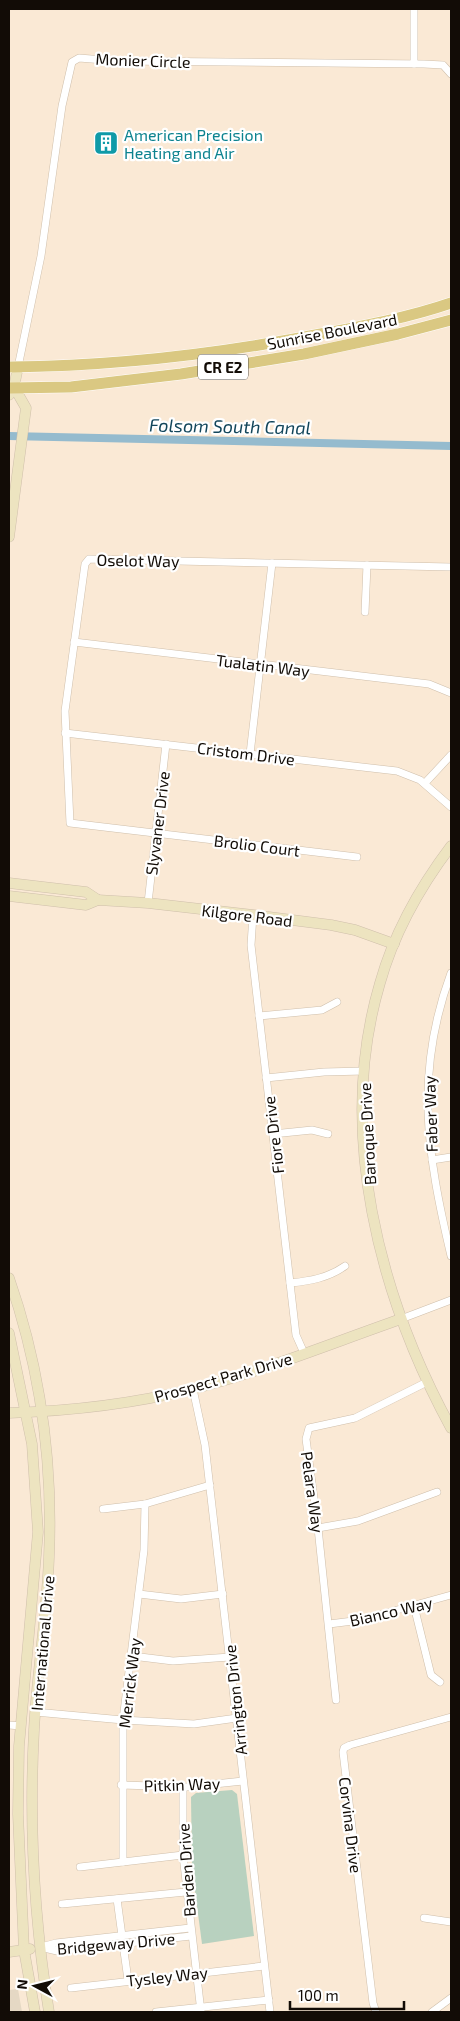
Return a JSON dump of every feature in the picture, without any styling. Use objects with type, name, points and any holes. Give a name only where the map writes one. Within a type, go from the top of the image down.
[{"type":"main road","name":"Sunrise Boulevard","points":[[14,367],[97,365],[225,352],[396,320],[451,304]]},
{"type":"main road","points":[[430,326],[437,317],[451,313]]},
{"type":"main road","name":"Sunrise Boulevard","points":[[10,390],[71,386],[164,376],[304,354],[451,320]]},
{"type":"main road","name":"Monier Circle","points":[[10,390],[14,367]]},
{"type":"main road","points":[[9,537],[26,408],[10,390]]},
{"type":"main road","name":"Baroque Drive","points":[[451,846],[419,893],[394,944],[372,1011],[364,1072],[364,1138],[371,1204],[382,1256],[401,1319],[427,1382],[451,1428]]},
{"type":"main road","name":"Kilgore Road","points":[[9,883],[86,892],[98,900]]},
{"type":"main road","name":"Kilgore Road","points":[[9,896],[86,905],[98,900],[148,903],[253,915],[331,925],[355,930],[394,944]]},
{"type":"main road","name":"International Drive","points":[[9,1278],[28,1345],[42,1412],[49,1491],[50,1531],[47,1598],[35,1712],[33,1839],[40,1947],[49,2012]]},
{"type":"main road","name":"Prospect Park Drive","points":[[9,1413],[42,1412],[120,1404],[193,1389],[304,1354],[401,1319]]},
{"type":"main road","name":"International Drive","points":[[9,1333],[32,1444],[38,1532],[21,1726],[18,1814],[24,1950],[35,2012]]},
{"type":"main road","name":"Bridgeway Drive","points":[[9,1952],[40,1947]]},
{"type":"street","points":[[414,9],[414,64]]},
{"type":"street","name":"Monier Circle","points":[[14,367],[41,256],[64,96],[72,62],[79,58],[414,64],[443,65],[451,74]]},
{"type":"street","name":"Oselot Way","points":[[156,833],[70,824],[65,733],[68,682],[85,564],[89,559],[451,567]]},
{"type":"street","points":[[250,754],[272,563]]},
{"type":"street","points":[[365,612],[367,565]]},
{"type":"street","name":"Tualatin Way","points":[[74,642],[429,684],[451,693]]},
{"type":"street","name":"Cristom Drive","points":[[65,733],[397,771],[425,783]]},
{"type":"street","name":"Slyvaner Drive","points":[[148,903],[166,744]]},
{"type":"street","points":[[451,755],[425,783],[451,807]]},
{"type":"street","name":"Brolio Court","points":[[156,833],[357,857]]},
{"type":"street","name":"Fiore Drive","points":[[253,915],[251,945],[266,1078],[296,1335],[304,1354]]},
{"type":"street","name":"Faber Way","points":[[451,973],[438,1012],[428,1068],[426,1099],[432,1160],[451,1256]]},
{"type":"street","points":[[259,1016],[322,1010],[337,1002]]},
{"type":"street","points":[[266,1078],[324,1072],[364,1072]]},
{"type":"street","points":[[273,1134],[312,1130],[328,1134]]},
{"type":"street","points":[[432,1160],[451,1157]]},
{"type":"street","points":[[290,1283],[323,1278],[334,1274],[345,1266]]},
{"type":"street","points":[[401,1319],[451,1300]]},
{"type":"street","name":"Pelara Way","points":[[336,1700],[318,1528],[306,1439],[309,1428],[355,1418],[427,1382]]},
{"type":"street","name":"Arrington Drive","points":[[193,1389],[205,1445],[270,2012]]},
{"type":"street","points":[[104,1509],[144,1504],[210,1486]]},
{"type":"street","points":[[318,1528],[358,1521],[437,1492]]},
{"type":"street","name":"Merrick Way","points":[[123,1862],[121,1785],[123,1720],[144,1550],[144,1504]]},
{"type":"street","points":[[139,1594],[181,1599],[223,1594]]},
{"type":"street","name":"Bianco Way","points":[[329,1624],[361,1620],[451,1595]]},
{"type":"street","points":[[414,1606],[431,1675],[440,1682]]},
{"type":"street","points":[[132,1656],[173,1661],[230,1657]]},
{"type":"street","points":[[35,1712],[194,1724],[237,1718]]},
{"type":"street","name":"Corvina Drive","points":[[376,2012],[373,2003],[344,1748],[451,1717]]},
{"type":"street","points":[[9,1725],[21,1726]]},
{"type":"street","name":"Pitkin Way","points":[[121,1785],[183,1787],[243,1781]]},
{"type":"street","name":"Barden Drive","points":[[183,1787],[183,1855],[201,2010]]},
{"type":"street","points":[[80,1867],[183,1855]]},
{"type":"street","points":[[62,1904],[186,1892]]},
{"type":"street","points":[[117,1900],[122,1936]]},
{"type":"street","points":[[424,1918],[451,1922]]},
{"type":"street","name":"Bridgeway Drive","points":[[40,1947],[56,1943],[190,1928]]},
{"type":"street","name":"Bridgeway Drive","points":[[40,1947],[58,1951],[191,1936]]},
{"type":"street","points":[[123,1944],[128,1980]]},
{"type":"street","name":"Tysley Way","points":[[71,1988],[264,1966]]},
{"type":"street","points":[[432,2012],[451,1998]]},
{"type":"street","points":[[156,2012],[201,2010],[269,2000]]},
{"type":"shaded area","points":[[18,1989],[22,2012],[9,2012],[9,1990]]},
{"type":"green space","points":[[232,1790],[237,1794],[254,1936],[202,1944],[192,1868],[191,1797],[196,1793]]},
{"type":"waterway","name":"Folsom South Canal","points":[[9,436],[451,446]]},
{"type":"place","name":"American Precision Heating and Air","points":[[106,143]]}]
